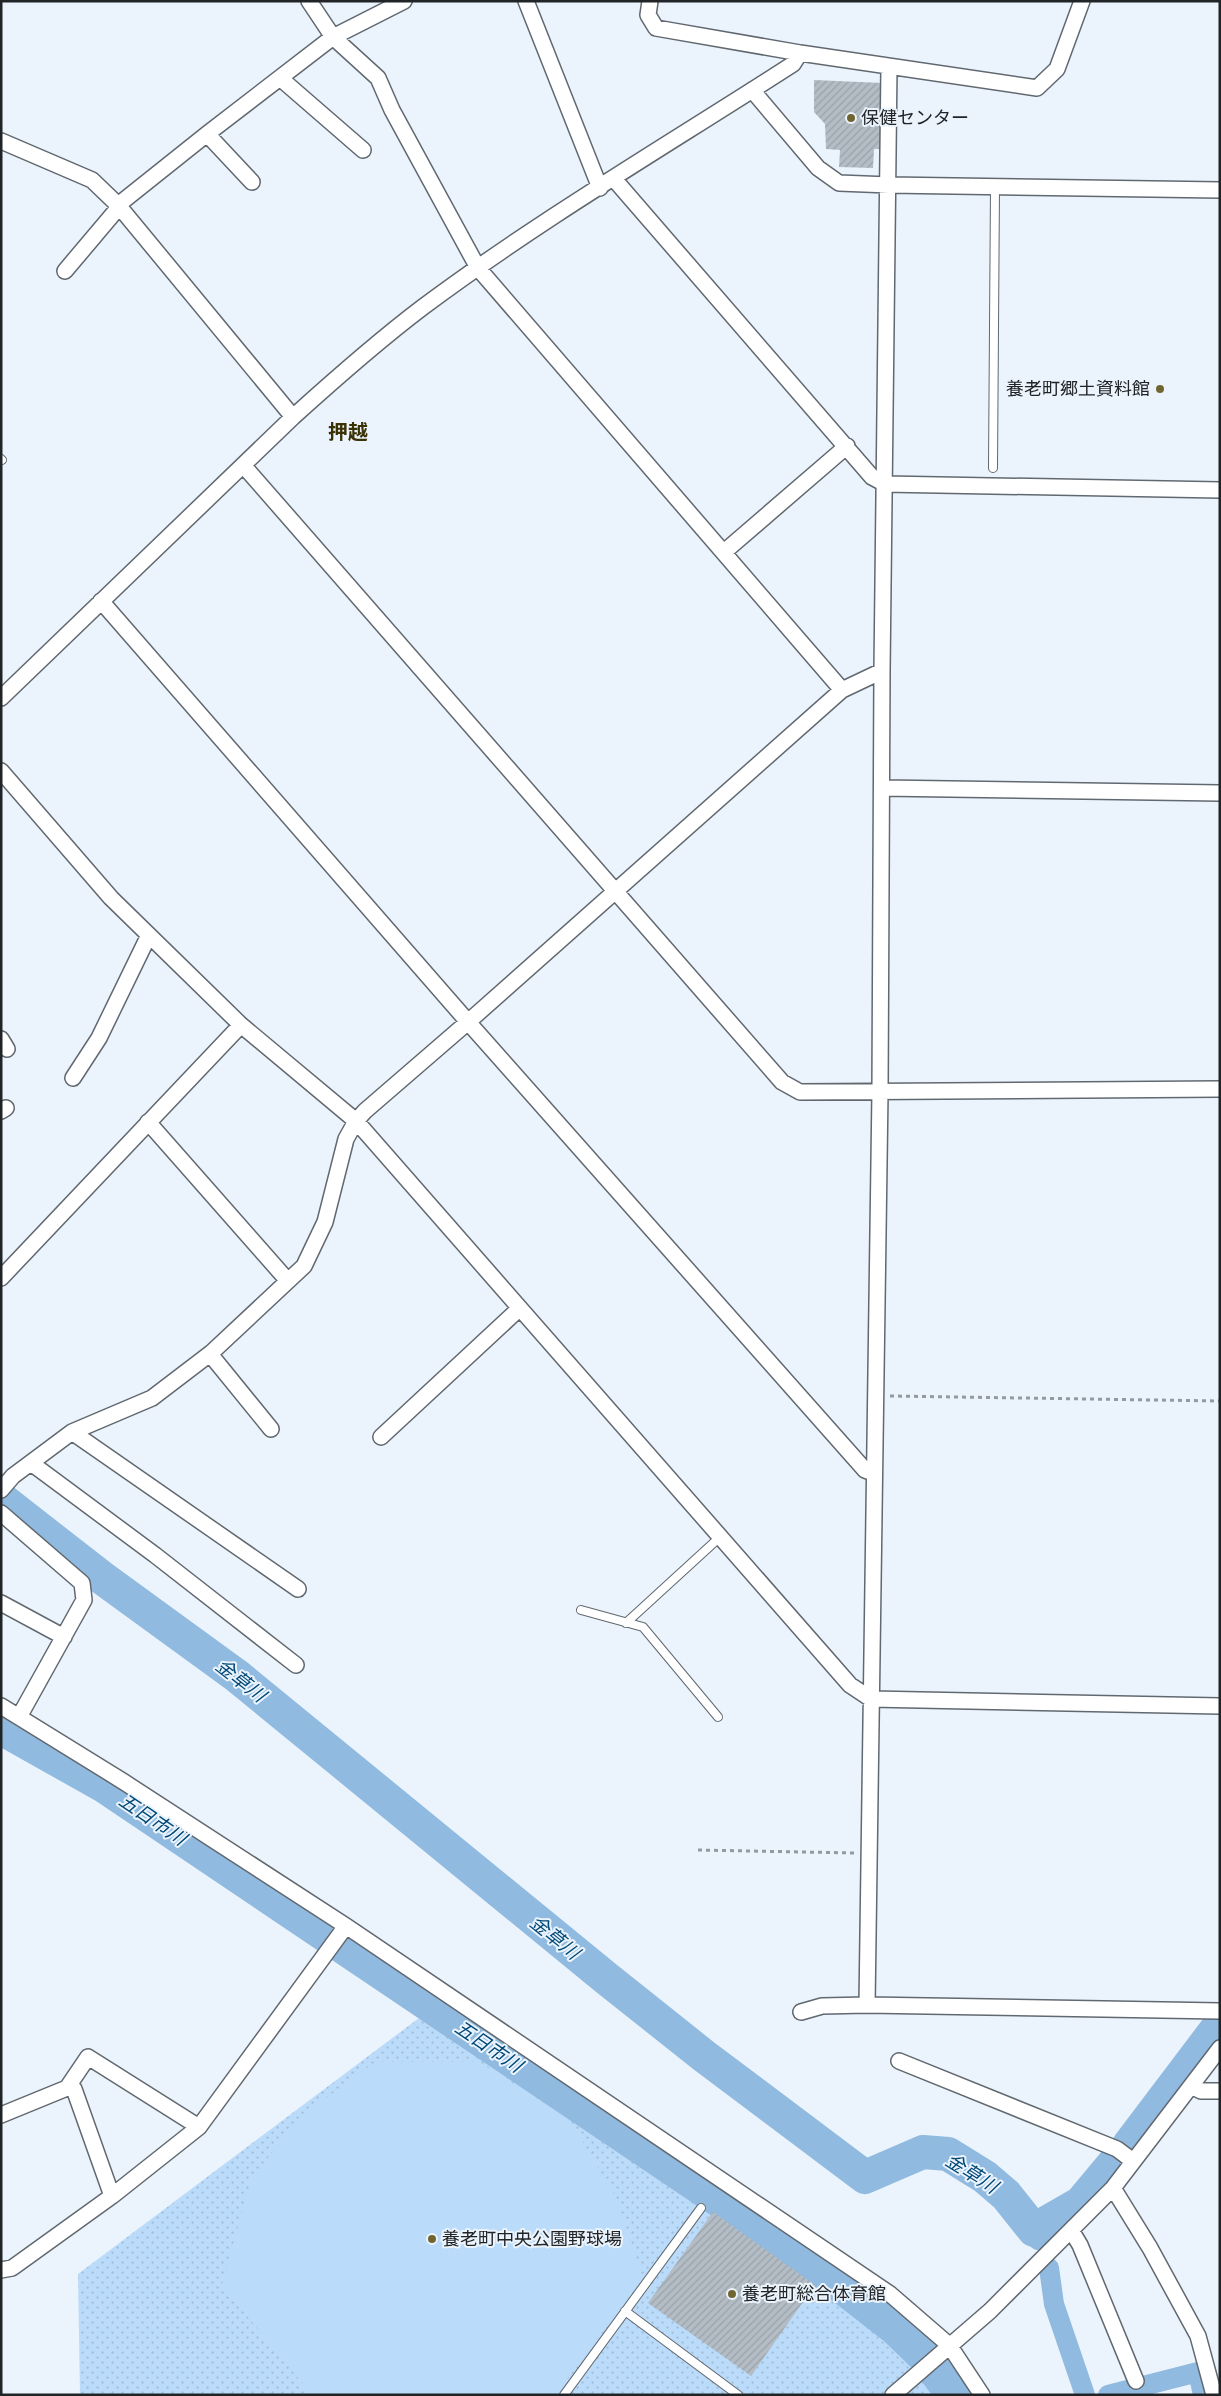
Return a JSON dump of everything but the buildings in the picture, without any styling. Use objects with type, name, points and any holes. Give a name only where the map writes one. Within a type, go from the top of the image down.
[{"type":"street","points":[[309,1],[333,37],[378,78],[392,110],[478,268],[842,690]]},
{"type":"street","points":[[65,272],[118,206],[207,134],[333,37],[404,1]]},
{"type":"street","points":[[526,1],[600,188]]},
{"type":"street","points":[[650,1],[648,15],[656,28],[800,53],[1037,88],[1057,69],[1082,1]]},
{"type":"street","points":[[1,698],[293,418],[339,376],[422,308],[478,268],[793,64],[800,53]]},
{"type":"street","points":[[867,2005],[873,1473],[876,1396],[880,1092],[882,671],[889,66]]},
{"type":"street","points":[[280,78],[364,150]]},
{"type":"street","points":[[752,90],[818,168],[839,183],[1220,190]]},
{"type":"street","points":[[207,134],[252,182]]},
{"type":"street","points":[[1,141],[92,180],[118,206],[293,418]]},
{"type":"street","points":[[614,179],[872,476],[884,484],[1220,490]]},
{"type":"street","points":[[724,552],[847,446]]},
{"type":"street","points":[[243,465],[782,1082],[800,1092],[1220,1089]]},
{"type":"street","points":[[101,601],[468,1022],[865,1470],[873,1473]]},
{"type":"street","points":[[2,1489],[14,1476],[72,1432],[152,1398],[210,1354],[304,1266],[325,1222],[346,1139],[356,1121],[365,1111],[842,690],[882,671]]},
{"type":"street","points":[[1,771],[111,898],[241,1025],[356,1121],[850,1685],[871,1699],[1220,1706]]},
{"type":"street","points":[[882,788],[1220,793]]},
{"type":"street","points":[[73,1078],[99,1038],[149,935]]},
{"type":"street","points":[[1,1278],[241,1025]]},
{"type":"street","points":[[148,1122],[288,1281]]},
{"type":"street","points":[[381,1437],[520,1308]]},
{"type":"street","points":[[210,1354],[271,1429]]},
{"type":"street","points":[[72,1432],[298,1590]]},
{"type":"street","points":[[31,1463],[155,1555],[296,1665]]},
{"type":"street","points":[[1,1513],[82,1583],[84,1600],[19,1717]]},
{"type":"street","points":[[1,1603],[64,1638]]},
{"type":"street","points":[[1,1706],[124,1782],[346,1926],[890,2294],[949,2346],[982,2395]]},
{"type":"street","points":[[1,2270],[12,2268],[112,2196],[199,2127],[346,1926]]},
{"type":"street","points":[[801,2012],[822,2006],[867,2005],[1220,2011]]},
{"type":"street","points":[[893,2395],[990,2311],[1113,2188],[1220,2048]]},
{"type":"street","points":[[1,2115],[66,2088],[88,2057],[199,2127]]},
{"type":"street","points":[[899,2061],[1117,2149],[1133,2161]]},
{"type":"street","points":[[69,2085],[74,2090],[112,2196]]},
{"type":"street","points":[[1191,2086],[1201,2091],[1220,2091]]},
{"type":"street","points":[[1113,2188],[1150,2248],[1198,2336],[1214,2395]]},
{"type":"street","points":[[1071,2230],[1080,2245],[1136,2380]]},
{"type":"lane","points":[[993,468],[995,187]]},
{"type":"lane","points":[[626,1623],[720,1537]]},
{"type":"lane","points":[[581,1610],[643,1627],[718,1717]]},
{"type":"lane","points":[[564,2395],[701,2208]]},
{"type":"lane","points":[[625,2311],[738,2395]]},
{"type":"path","points":[[876,1396],[1220,1401]]},
{"type":"path","points":[[698,1850],[869,1853]]},
{"type":"shaded area","points":[[427,2012],[826,2283],[909,2353],[944,2395],[80,2395],[78,2274]]},
{"type":"shaded area","name":"養老町中央公園野球場","points":[[375,2062],[479,2062],[569,2119],[617,2199],[643,2278],[555,2395],[312,2395],[222,2285],[251,2179],[299,2118]]},
{"type":"waterway","name":"金草川","points":[[1,1499],[101,1577],[237,1676],[606,1978],[704,2056],[865,2177],[923,2152],[948,2154],[985,2177],[1006,2195],[1034,2230],[1081,2203],[1116,2161]]},
{"type":"waterway","name":"五日市川","points":[[1,1728],[104,1786],[805,2258],[895,2328],[925,2357],[953,2395]]},
{"type":"waterway","name":"金草川","points":[[1129,2145],[1219,2026]]},
{"type":"waterway","points":[[1034,2230],[1038,2240]]},
{"type":"waterway","points":[[1049,2268],[1054,2304],[1085,2395]]},
{"type":"waterway","points":[[1108,2395],[1198,2372],[1203,2395]]},
{"type":"place","name":"保健センター","points":[[851,118]]},
{"type":"place","name":"養老町郷土資料館","points":[[1160,389]]},
{"type":"place","name":"養老町中央公園野球場","points":[[432,2239]]},
{"type":"place","name":"養老町総合体育館","points":[[732,2294]]},
{"type":"district","name":"押越","points":[[348,432]]}]
